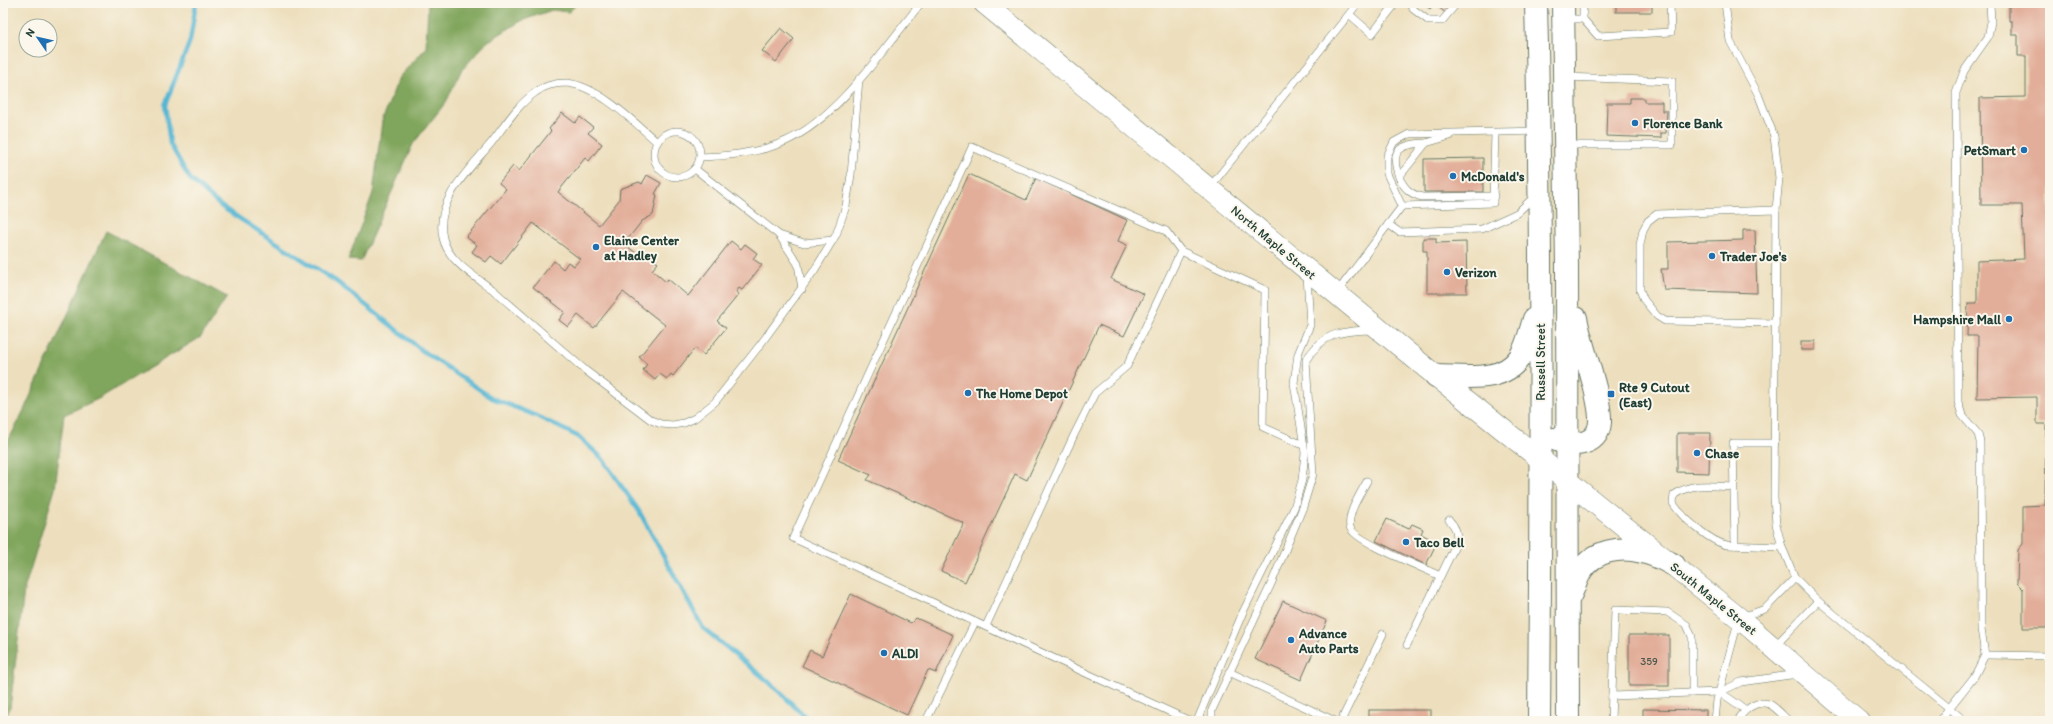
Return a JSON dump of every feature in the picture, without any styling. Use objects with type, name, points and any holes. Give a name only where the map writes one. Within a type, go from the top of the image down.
[{"type":"highway","name":"Russell Street","points":[[1536,3],[1539,131],[1541,431],[1539,721]]},
{"type":"highway","name":"Russell Street","points":[[1568,721],[1566,479],[1567,266],[1564,77],[1570,13]]},
{"type":"highway","points":[[1541,431],[1554,440],[1567,444],[1582,445],[1594,438],[1598,430],[1600,419],[1598,401],[1579,333],[1567,266]]},
{"type":"highway","points":[[1436,376],[1491,376],[1509,368],[1517,361],[1524,350],[1540,301]]},
{"type":"highway","points":[[1568,601],[1582,570],[1593,558],[1606,552],[1623,549],[1643,552],[1674,565]]},
{"type":"main road","name":"North Maple Street","points":[[984,3],[1436,376],[1566,479]]},
{"type":"main road","name":"South Maple Street","points":[[1566,479],[1739,618],[1859,721]]},
{"type":"lane","points":[[700,157],[754,151],[787,141],[820,120],[859,79],[921,3]]},
{"type":"lane","points":[[1209,188],[1358,3]]},
{"type":"lane","points":[[1349,14],[1372,34],[1396,3]]},
{"type":"lane","points":[[1411,3],[1412,9],[1429,21],[1442,21],[1458,3]]},
{"type":"lane","points":[[1583,3],[1570,13],[1598,36],[1670,32],[1670,3]]},
{"type":"lane","points":[[1725,3],[1730,41],[1758,94],[1774,136],[1779,178],[1776,210],[1774,498],[1776,524],[1782,547],[1795,578],[1818,601],[1965,721]]},
{"type":"lane","points":[[1939,721],[1974,677],[1985,655],[1981,629],[1980,442],[1978,434],[1962,415],[1958,402],[1956,93],[1964,71],[1988,37],[1991,22],[1990,3]]},
{"type":"lane","points":[[1564,77],[1672,81],[1672,146],[1565,145]]},
{"type":"lane","points":[[657,142],[621,112],[588,90],[567,83],[543,87],[530,96],[513,113],[460,180],[448,201],[442,220],[443,238],[446,246],[462,266],[492,289],[612,391],[651,420],[667,424],[689,421],[701,415],[715,402],[802,289],[833,240],[844,211],[850,183],[856,133],[859,79]]},
{"type":"lane","points":[[682,131],[691,136],[698,143],[700,157],[695,169],[688,175],[678,178],[664,173],[655,161],[654,151],[657,142],[668,133],[682,131]]},
{"type":"lane","points":[[1402,206],[1387,174],[1387,156],[1394,142],[1409,134],[1539,131]]},
{"type":"lane","points":[[1462,133],[1426,143],[1409,143],[1401,148],[1397,153],[1394,164],[1404,187],[1413,195],[1422,197],[1494,196]]},
{"type":"lane","points":[[1402,206],[1493,203],[1495,133]]},
{"type":"lane","points":[[1399,177],[1426,143]]},
{"type":"lane","points":[[1190,721],[793,538],[972,147],[1166,232],[1181,251],[1264,290],[1263,427],[1304,445]]},
{"type":"lane","points":[[695,169],[779,235],[793,253],[798,264],[802,289]]},
{"type":"lane","points":[[1388,224],[1399,232],[1482,229],[1517,213],[1539,192]]},
{"type":"lane","points":[[1336,293],[1402,206]]},
{"type":"lane","points":[[1775,323],[1665,321],[1650,309],[1640,290],[1640,245],[1646,225],[1657,214],[1776,210]]},
{"type":"lane","points":[[779,235],[804,243],[833,240]]},
{"type":"lane","points":[[986,626],[1074,435],[1095,393],[1127,366],[1181,251]]},
{"type":"lane","points":[[1197,721],[1243,612],[1294,508],[1302,480],[1305,453],[1294,383],[1298,354],[1310,324],[1306,269]]},
{"type":"lane","points":[[1212,721],[1212,710],[1272,582],[1303,507],[1313,474],[1306,360],[1314,348],[1341,331],[1380,329]]},
{"type":"lane","points":[[1735,545],[1732,443],[1775,443]]},
{"type":"lane","points":[[1367,481],[1350,517],[1350,526],[1353,533],[1365,542],[1440,576]]},
{"type":"lane","points":[[1733,487],[1694,486],[1681,490],[1674,495],[1673,503],[1685,517],[1718,543],[1782,547]]},
{"type":"lane","points":[[1407,645],[1457,542],[1457,533],[1454,525],[1449,520]]},
{"type":"lane","points":[[1715,721],[1717,700],[1739,618],[1765,609],[1795,578]]},
{"type":"lane","points":[[1774,648],[1818,601]]},
{"type":"lane","points":[[1611,721],[1615,610],[1667,612],[1686,625],[1692,637],[1692,693]]},
{"type":"lane","points":[[926,721],[975,622]]},
{"type":"lane","points":[[1341,721],[1383,634]]},
{"type":"lane","points":[[1985,655],[2050,656]]},
{"type":"lane","points":[[1229,672],[1334,721]]},
{"type":"lane","points":[[1612,696],[1720,692],[1742,682],[1802,673]]},
{"type":"lane","points":[[1720,692],[1746,710]]},
{"type":"lane","points":[[1738,721],[1746,710],[1755,704],[1769,704],[1789,721]]},
{"type":"green space","points":[[428,3],[577,4],[569,12],[552,10],[521,21],[487,42],[461,71],[446,102],[413,144],[361,261],[348,260],[373,193],[382,121],[399,77],[426,48]]},
{"type":"green space","points":[[106,231],[227,297],[201,337],[100,398],[64,415],[55,489],[24,590],[10,708],[3,721],[3,451],[23,412]]},
{"type":"building","points":[[1422,3],[1454,3],[1446,13],[1434,4],[1430,9]]},
{"type":"building","points":[[1616,3],[1652,3],[1652,12],[1616,12]]},
{"type":"building","name":"Hampshire Mall","points":[[2009,3],[2050,3],[2050,628],[2023,628],[2023,589],[2017,583],[2018,550],[2023,544],[2023,506],[2045,505],[2046,424],[2037,424],[2037,397],[1977,398],[1978,336],[1967,336],[1968,303],[1977,303],[1977,261],[2024,259],[2022,205],[1981,205],[1980,98],[2026,97],[2026,56],[2018,56],[2018,35],[2012,35],[2012,21],[2009,21]]},
{"type":"building","points":[[781,28],[794,39],[776,62],[762,51]]},
{"type":"building","points":[[1630,98],[1644,98],[1644,102],[1662,102],[1662,111],[1667,111],[1666,133],[1661,133],[1661,138],[1606,136],[1607,103],[1630,103]]},
{"type":"building","name":"Elaine Center at Hadley","points":[[562,113],[575,123],[580,117],[593,127],[588,133],[602,144],[589,161],[585,158],[558,192],[599,225],[619,200],[620,189],[639,182],[642,184],[647,175],[661,183],[655,194],[657,195],[653,215],[642,221],[624,244],[644,259],[647,255],[658,263],[652,270],[666,282],[668,279],[688,296],[731,241],[741,249],[745,244],[757,253],[753,259],[762,265],[742,290],[739,288],[736,292],[739,294],[717,321],[726,328],[704,355],[695,348],[673,376],[671,374],[667,379],[660,374],[655,380],[643,370],[647,364],[639,357],[665,325],[623,292],[594,328],[578,315],[568,327],[559,320],[565,312],[533,287],[554,261],[563,269],[568,262],[574,266],[580,259],[533,223],[501,264],[491,256],[486,262],[472,252],[477,245],[466,237],[506,189],[499,183],[513,166],[519,171],[551,131],[549,129]]},
{"type":"building","name":"McDonald's","points":[[1483,158],[1483,192],[1424,192],[1424,159]]},
{"type":"building","name":"The Home Depot","points":[[969,174],[1026,200],[1036,178],[1127,220],[1118,241],[1127,245],[1111,279],[1144,294],[1124,336],[1099,325],[1027,480],[1015,474],[965,582],[941,571],[964,523],[867,480],[871,475],[838,460]]},
{"type":"building","name":"Trader Joe's","points":[[1743,230],[1755,230],[1757,293],[1664,290],[1661,269],[1668,269],[1668,242],[1743,240]]},
{"type":"building","name":"Verizon","points":[[1423,238],[1436,238],[1436,243],[1466,242],[1467,293],[1427,293],[1427,251],[1423,251]]},
{"type":"building","points":[[1801,341],[1815,341],[1815,350],[1801,350]]},
{"type":"building","points":[[1677,433],[1710,433],[1709,473],[1677,472]]},
{"type":"building","name":"Taco Bell","points":[[1387,519],[1409,529],[1412,524],[1423,529],[1421,534],[1437,542],[1426,565],[1376,541]]},
{"type":"building","name":"ALDI","points":[[851,594],[911,623],[916,618],[953,635],[936,673],[928,670],[907,715],[802,666],[810,650],[822,656]]},
{"type":"building","name":"Advance Auto Parts","points":[[1283,601],[1327,621],[1301,680],[1255,659]]},
{"type":"building","points":[[1629,635],[1669,635],[1669,686],[1629,686]]},
{"type":"building","points":[[1643,709],[1706,710],[1706,721],[1643,721]]},
{"type":"building","points":[[1369,710],[1431,710],[1431,721],[1369,721]]},
{"type":"waterway","points":[[196,3],[190,41],[165,105],[170,144],[190,179],[222,207],[337,282],[424,352],[492,398],[539,417],[579,437],[602,458],[639,511],[703,628],[769,682],[810,721]]},
{"type":"place","name":"Florence Bank","points":[[1635,123]]},
{"type":"place","name":"PetSmart","points":[[2024,150]]},
{"type":"place","name":"McDonald's","points":[[1453,176]]},
{"type":"place","name":"Elaine Center at Hadley","points":[[596,247]]},
{"type":"place","name":"Trader Joe's","points":[[1712,256]]},
{"type":"place","name":"Verizon","points":[[1447,272]]},
{"type":"place","name":"Hampshire Mall","points":[[2009,319]]},
{"type":"place","name":"The Home Depot","points":[[968,393]]},
{"type":"place","name":"Rte 9 Cutout (East)","points":[[1611,394]]},
{"type":"place","name":"Chase","points":[[1697,453]]},
{"type":"place","name":"Taco Bell","points":[[1406,542]]},
{"type":"place","name":"Advance Auto Parts","points":[[1291,640]]},
{"type":"place","name":"ALDI","points":[[884,653]]}]
